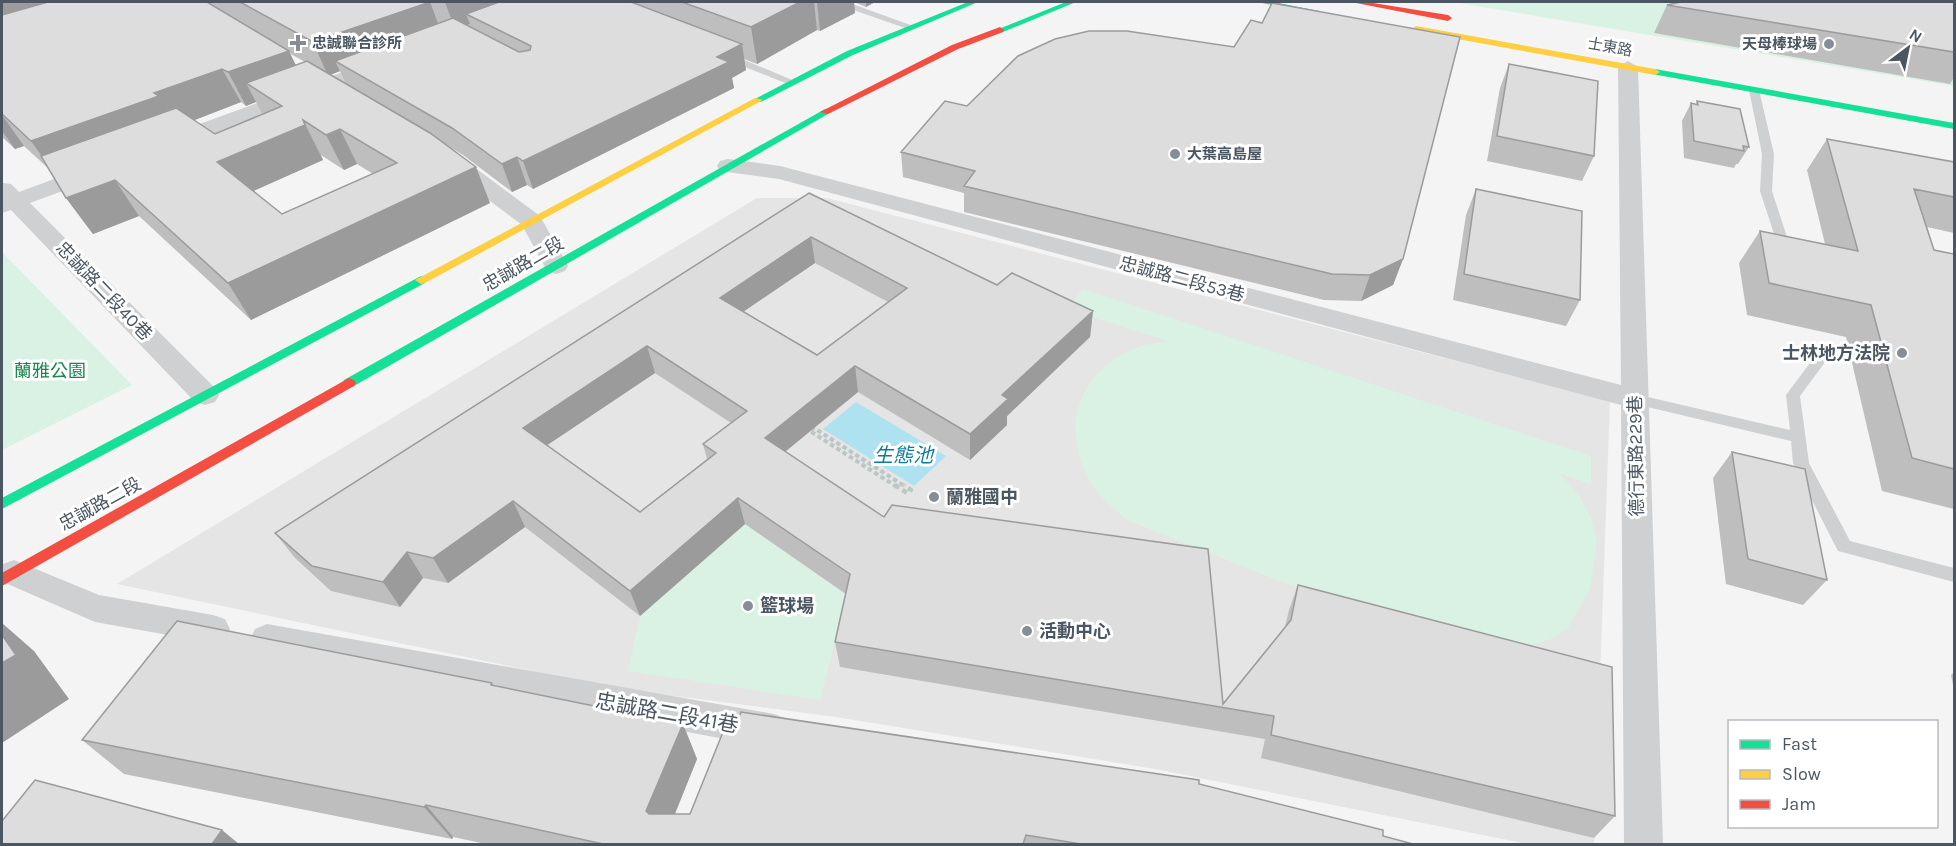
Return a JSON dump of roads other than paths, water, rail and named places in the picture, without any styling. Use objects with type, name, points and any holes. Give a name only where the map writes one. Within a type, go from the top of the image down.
[{"type":"street","name":"忠誠路二段","points":[[2,504],[792,82],[911,27],[974,2]]},
{"type":"street","name":"忠誠路二段","points":[[8,576],[728,166],[891,76],[955,47],[1072,2]]},
{"type":"street","points":[[1261,2],[1331,14]]},
{"type":"street","points":[[1354,2],[1460,20]]},
{"type":"street","name":"士東路","points":[[1401,27],[1954,126]]},
{"type":"street","points":[[148,151],[402,57]]},
{"type":"street","name":"德行東路229巷","points":[[1628,68],[1644,844]]},
{"type":"street","points":[[304,74],[344,97]]},
{"type":"street","points":[[434,150],[532,221],[556,266]]},
{"type":"street","points":[[6,198],[115,164]]},
{"type":"street","name":"忠誠路二段53巷","points":[[728,166],[780,173],[1635,399]]},
{"type":"street","name":"忠誠路二段40巷","points":[[6,198],[205,395]]},
{"type":"street","name":"忠誠路二段41巷","points":[[8,576],[95,608],[725,741],[801,735]]},
{"type":"lane","points":[[839,2],[911,27]]},
{"type":"lane","points":[[716,52],[792,82]]},
{"type":"lane","points":[[1754,90],[1768,154],[1766,191],[1782,240]]},
{"type":"lane","points":[[1827,351],[1793,395],[1801,463],[1844,546],[1954,575]]},
{"type":"lane","points":[[1635,399],[1798,437]]},
{"type":"water","name":"生態池","points":[[856,402],[946,456],[914,486],[823,429]]},
{"type":"place","name":"忠誠聯合診所","points":[[298,43]]},
{"type":"place","name":"天母棒球場","points":[[1829,44]]},
{"type":"place","name":"大葉高島屋","points":[[1175,154]]},
{"type":"place","name":"士林地方法院","points":[[1902,353]]},
{"type":"place","name":"蘭雅國中","points":[[934,497]]},
{"type":"place","name":"籃球場","points":[[748,606]]},
{"type":"place","name":"活動中心","points":[[1027,631]]},
{"type":"park label","name":"蘭雅公園","points":[[50,371]]}]
